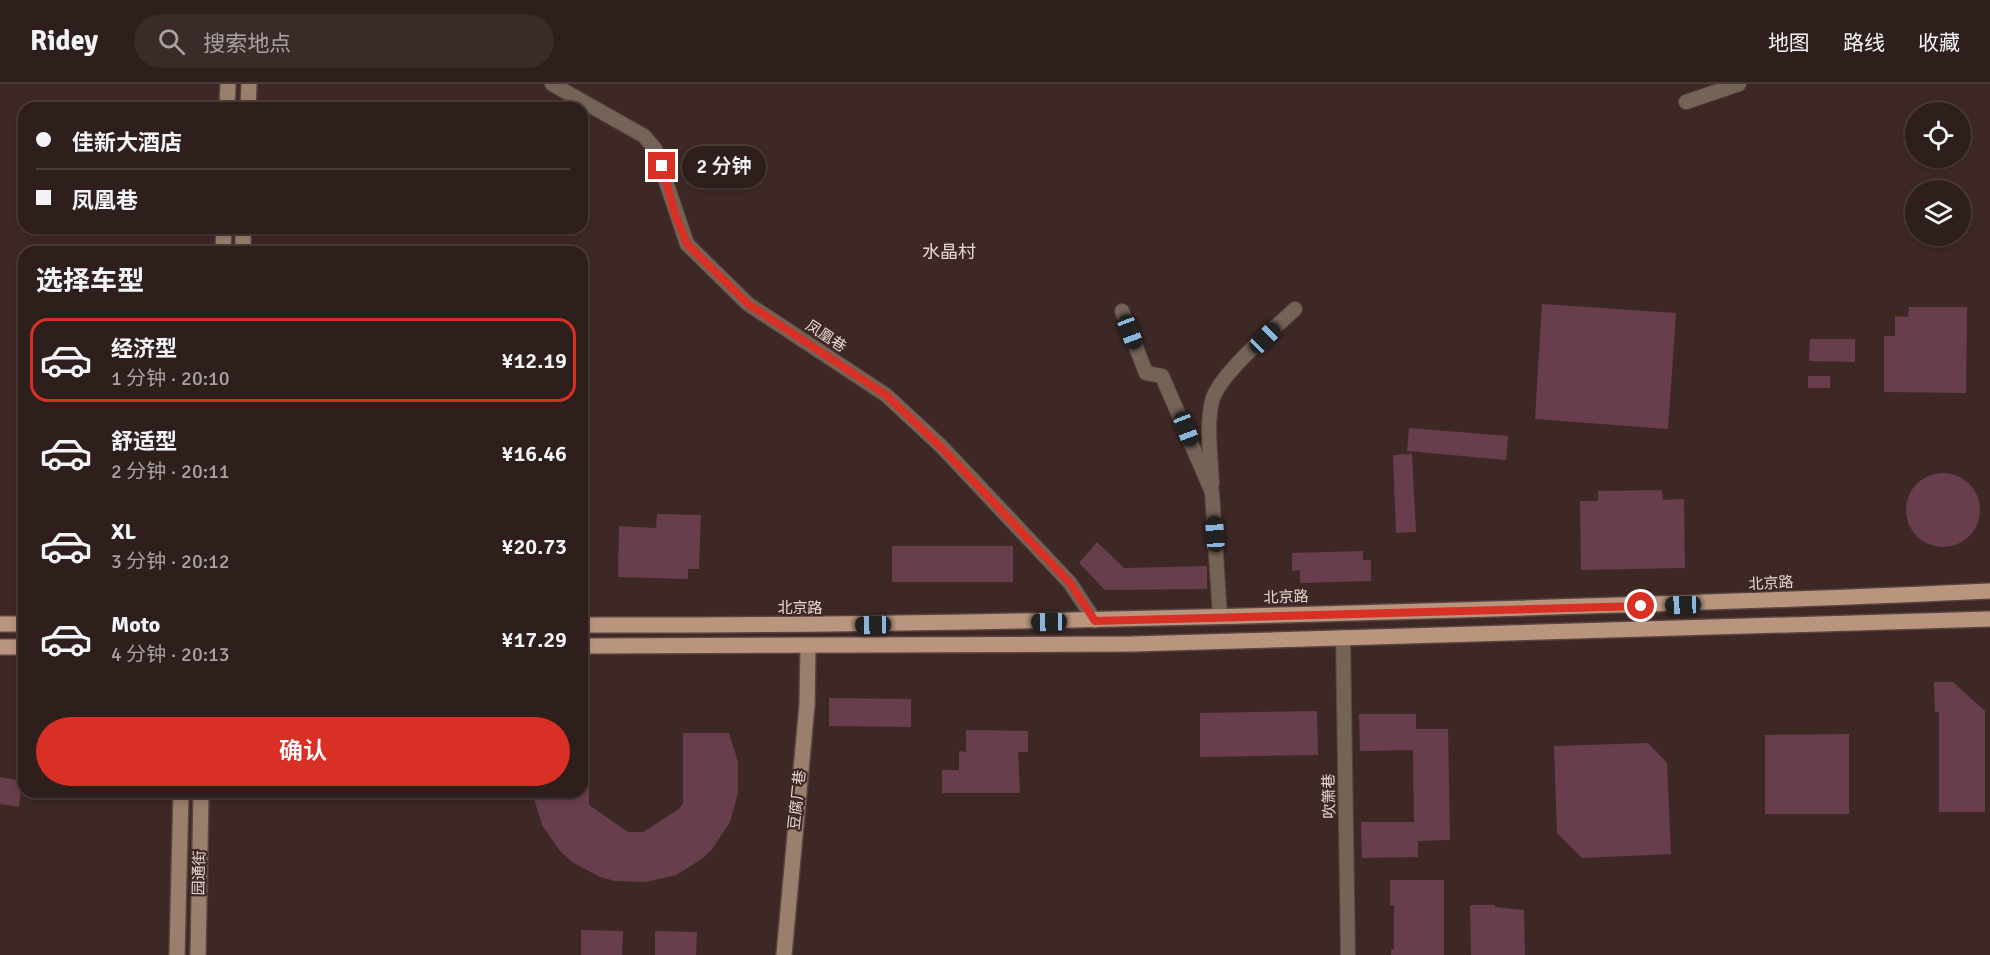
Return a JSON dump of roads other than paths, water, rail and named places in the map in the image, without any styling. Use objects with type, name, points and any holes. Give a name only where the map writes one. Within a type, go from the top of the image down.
[{"type":"main road","points":[[227,102],[228,84]]},
{"type":"main road","points":[[248,102],[249,84]]},
{"type":"main road","name":"北京路","points":[[588,625],[809,626],[1095,621],[1704,604],[1990,591]]},
{"type":"main road","points":[[588,646],[1132,644],[1990,619]]},
{"type":"main road","points":[[0,624],[18,624]]},
{"type":"main road","points":[[0,647],[18,646]]},
{"type":"main road","name":"豆腐厂巷","points":[[784,955],[807,705],[808,646]]},
{"type":"main road","name":"园通街","points":[[177,955],[181,798]]},
{"type":"main road","name":"园通街","points":[[198,955],[201,798]]},
{"type":"street","name":"凤凰巷","points":[[552,84],[584,102]]},
{"type":"street","points":[[1686,102],[1739,84]]},
{"type":"street","name":"凤凰巷","points":[[588,104],[644,136],[655,149],[687,244],[748,304],[886,395],[940,446],[1070,583],[1095,621]]},
{"type":"street","points":[[1220,617],[1212,492],[1210,420],[1212,401],[1220,382],[1295,309]]},
{"type":"street","points":[[1122,311],[1146,373],[1162,376],[1172,394],[1212,492]]},
{"type":"street","name":"吹箫巷","points":[[1343,637],[1348,955]]},
{"type":"district","name":"水晶村","points":[[949,252]]}]
